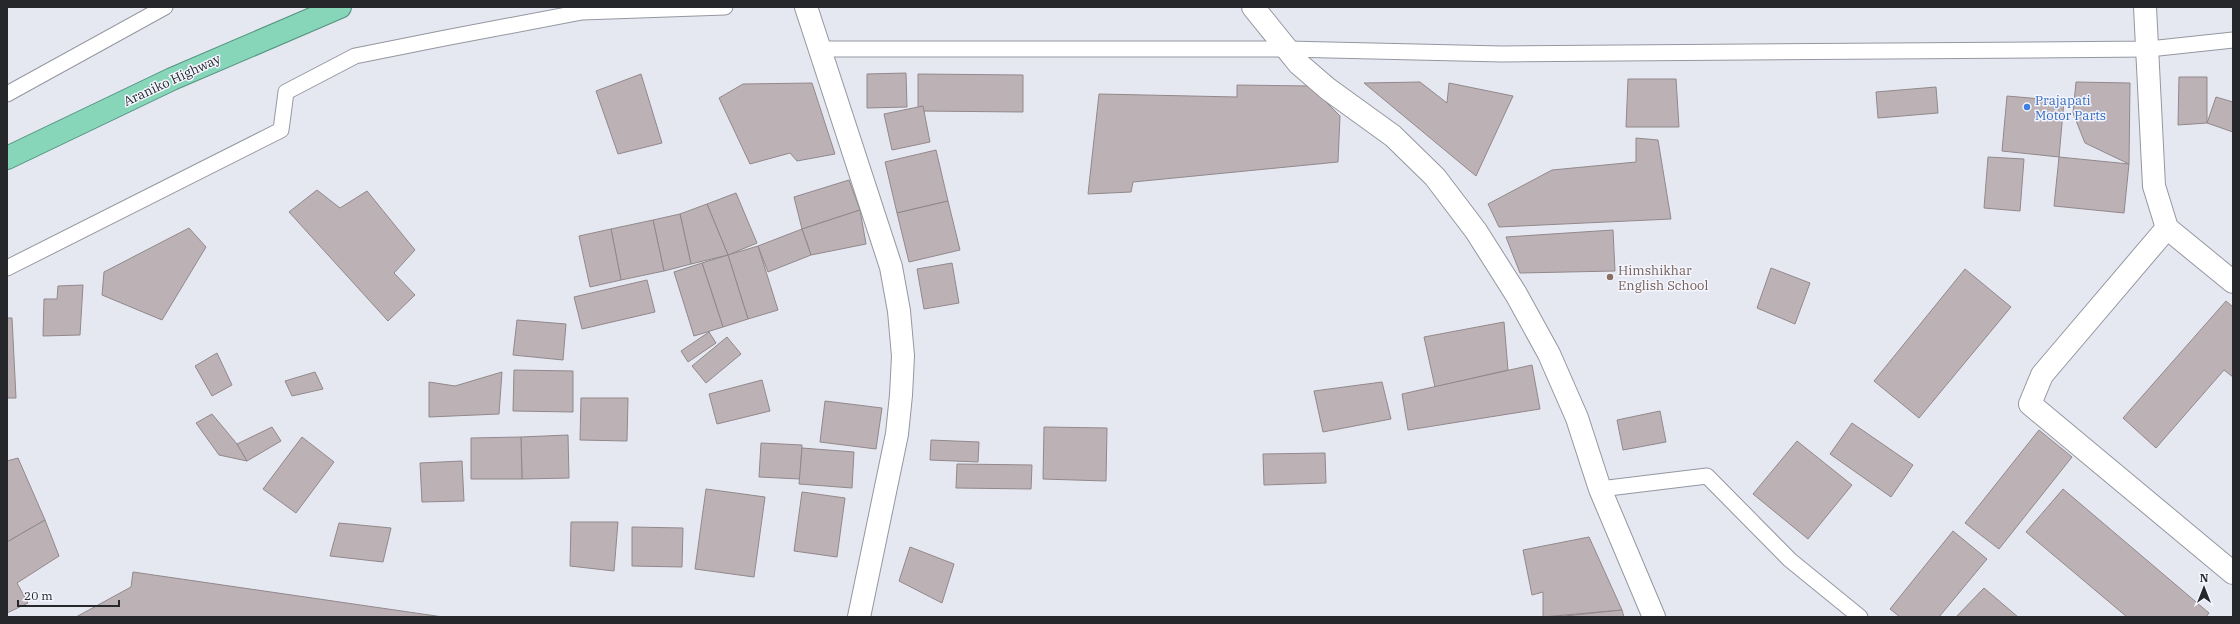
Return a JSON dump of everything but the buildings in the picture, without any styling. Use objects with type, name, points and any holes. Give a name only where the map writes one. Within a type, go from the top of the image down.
[{"type":"highway","name":"Araniko Highway","points":[[7,158],[172,79],[340,7]]},
{"type":"street","points":[[806,7],[891,267],[903,356],[897,434],[860,617]]},
{"type":"street","points":[[1253,7],[1299,64],[1328,89],[1393,136],[1436,177],[1476,231],[1516,294],[1549,354],[1577,418],[1600,489],[1654,617]]},
{"type":"street","points":[[2145,7],[2149,49],[2154,186],[2167,228],[2233,282]]},
{"type":"street","points":[[2167,228],[2042,375],[2030,404],[2233,573]]},
{"type":"lane","points":[[7,94],[165,7]]},
{"type":"lane","points":[[7,268],[281,130],[286,92],[355,56],[582,12],[725,7]]},
{"type":"lane","points":[[820,49],[1287,49],[1510,54],[2149,49],[2233,40]]},
{"type":"lane","points":[[1600,489],[1707,476],[1790,560],[1860,617]]},
{"type":"place","name":"Prajapati Motor Parts","points":[[2027,107]]},
{"type":"place","name":"Himshikhar English School","points":[[1610,277]]}]
